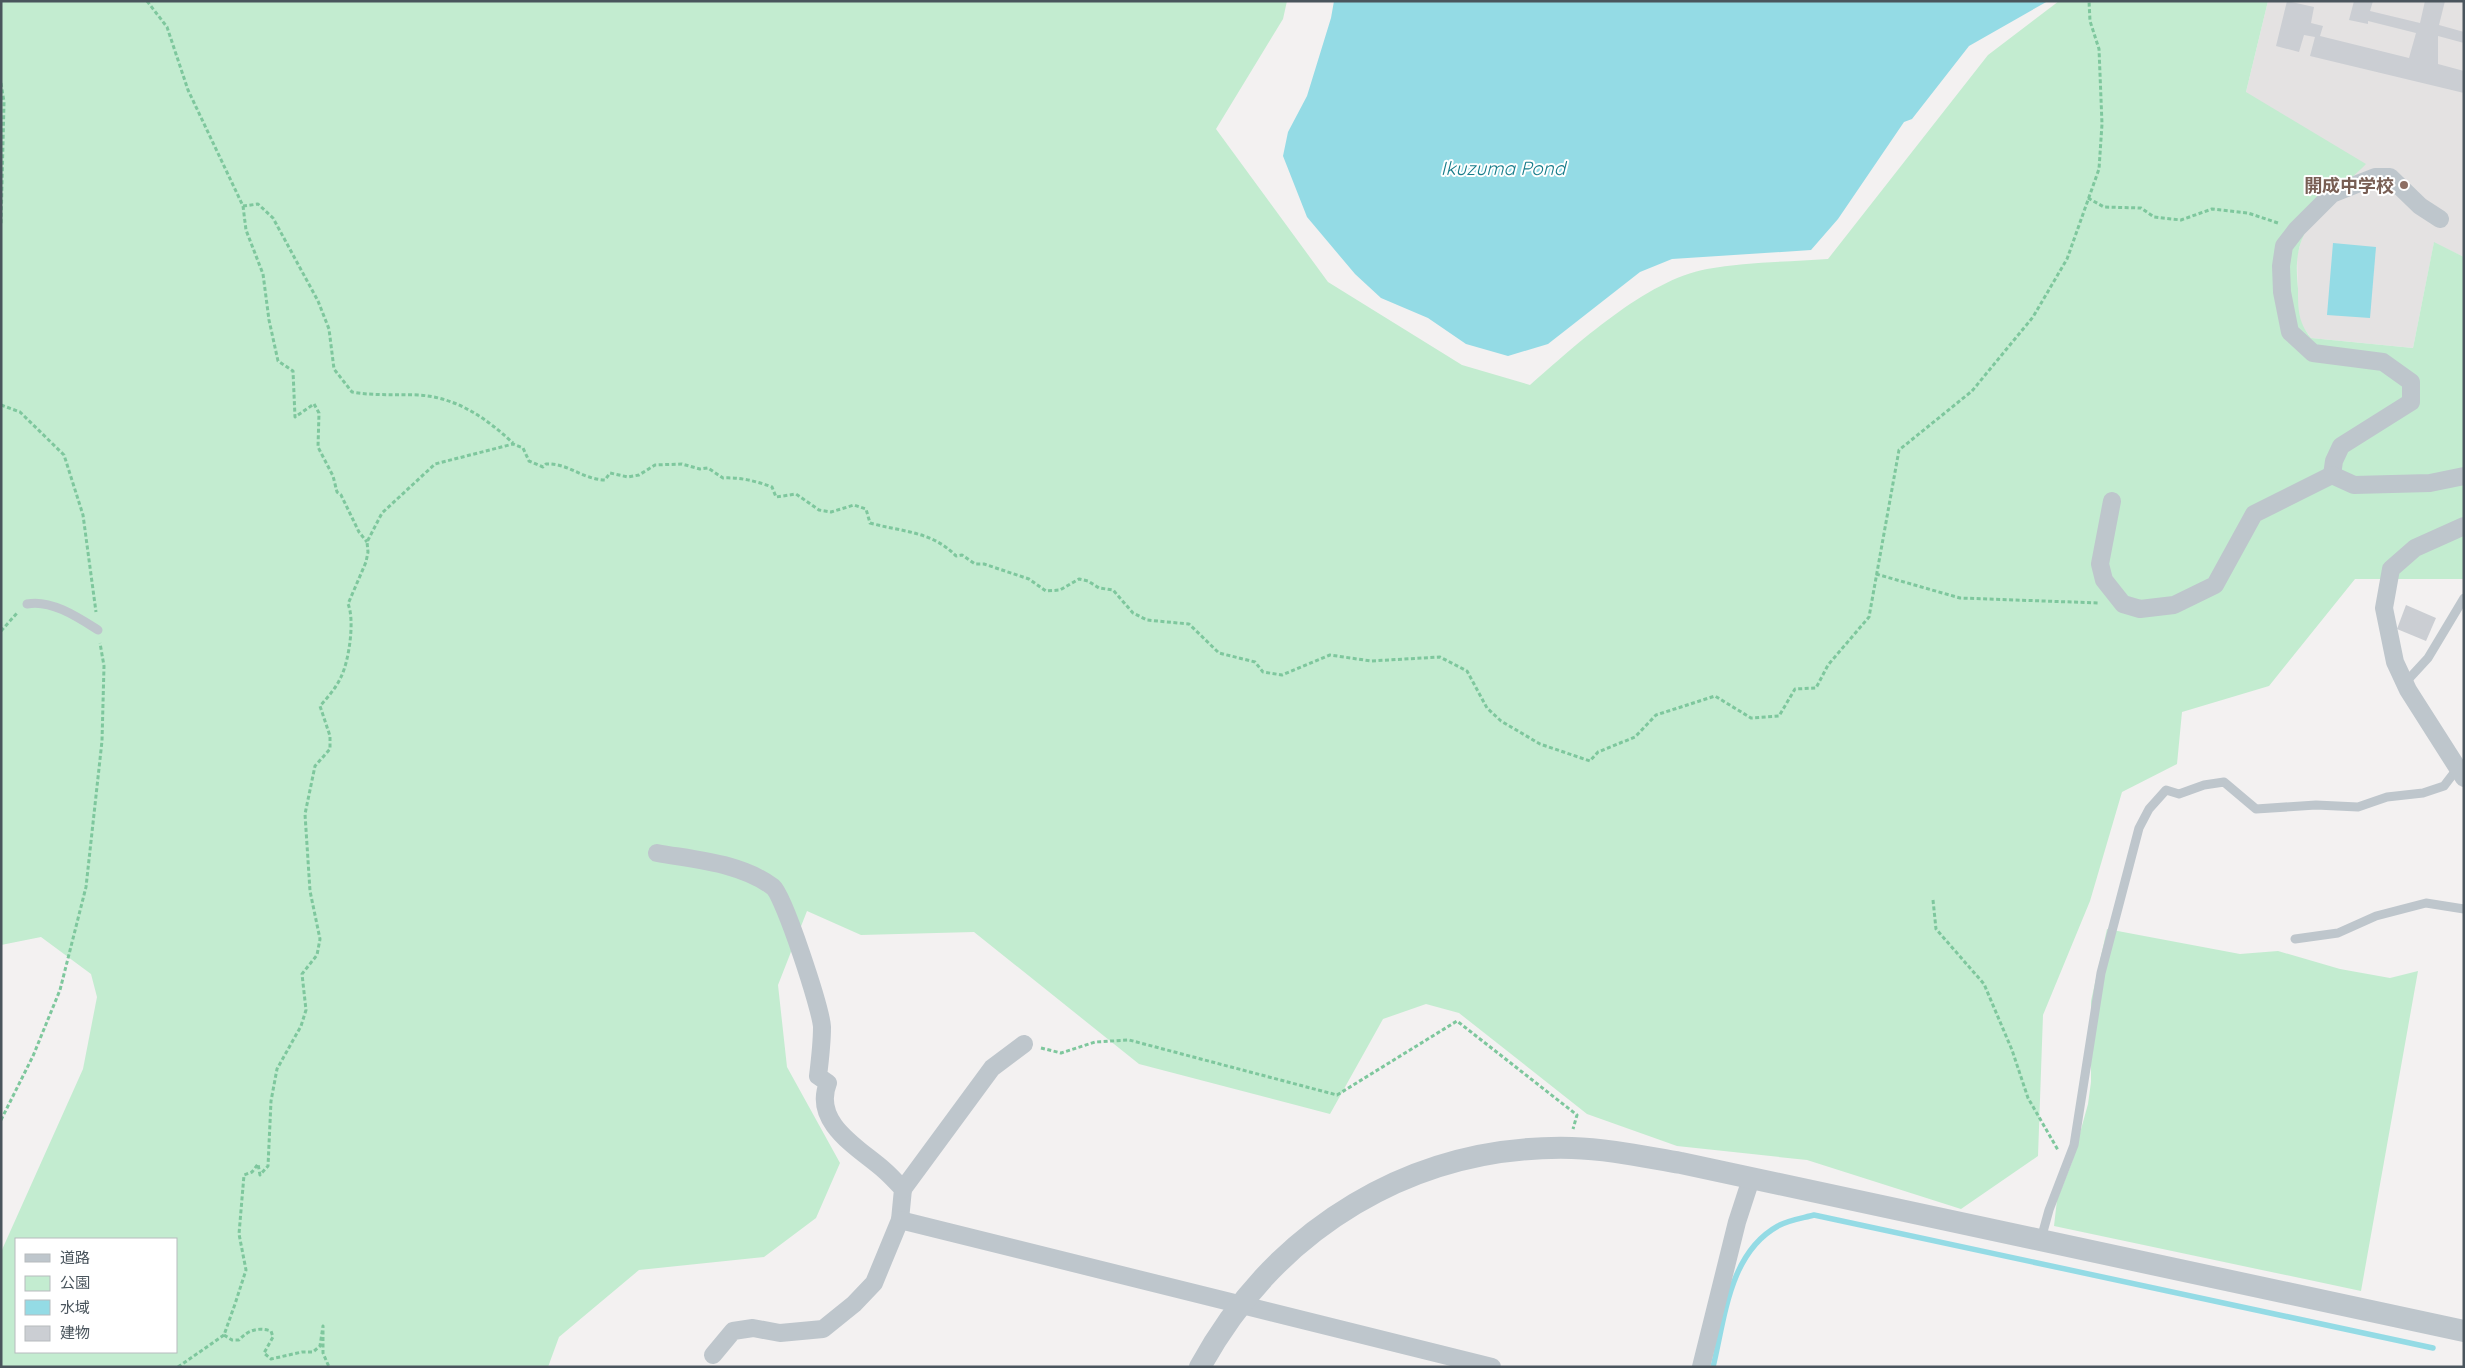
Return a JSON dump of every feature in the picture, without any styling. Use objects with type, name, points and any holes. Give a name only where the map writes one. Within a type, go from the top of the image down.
[{"type":"street","points":[[2332,475],[2334,461],[2341,446],[2411,402],[2410,382],[2383,362],[2313,353],[2290,332],[2282,292],[2281,266],[2284,246],[2297,229],[2332,194],[2374,177],[2390,177],[2420,206],[2440,219]]},
{"type":"street","points":[[2332,475],[2354,485],[2430,483],[2464,476]]},
{"type":"street","points":[[2112,500],[2100,564],[2104,580],[2123,604],[2140,609],[2174,605],[2215,586],[2254,514],[2332,475]]},
{"type":"street","points":[[2461,771],[2404,683],[2395,662],[2384,608],[2391,568],[2415,548],[2464,526]]},
{"type":"street","points":[[658,853],[728,866],[760,879],[775,889],[812,985],[822,1026],[818,1076],[832,1075],[824,1093],[830,1119],[842,1137],[884,1170],[903,1189]]},
{"type":"street","points":[[713,1355],[733,1330],[753,1328],[780,1333],[823,1329],[854,1304],[874,1282],[900,1220],[903,1189],[992,1068],[1024,1044]]},
{"type":"street","points":[[1200,1367],[1217,1336],[1240,1305],[1283,1257],[1321,1226],[1350,1206],[1393,1183],[1446,1163],[1508,1151],[1573,1148],[1681,1163],[2040,1242],[2464,1331]]},
{"type":"street","points":[[1701,1367],[1737,1222],[1751,1179]]},
{"type":"street","points":[[900,1220],[1492,1367]]},
{"type":"lane","points":[[2404,683],[2428,658],[2464,598]]},
{"type":"lane","points":[[27,604],[35,602],[69,613],[98,630]]},
{"type":"lane","points":[[2040,1242],[2049,1210],[2074,1144],[2101,973],[2139,828],[2149,809],[2166,790],[2179,794],[2204,785],[2224,782],[2256,809],[2316,805],[2358,807],[2387,796],[2423,793],[2444,786],[2461,771]]},
{"type":"lane","points":[[2295,939],[2338,933],[2376,916],[2426,903],[2464,909]]},
{"type":"path","points":[[147,1],[167,27],[188,90],[243,206],[246,230],[263,274],[269,320],[278,361],[293,372],[295,417],[314,404],[319,413],[318,447],[334,476],[336,492],[341,495],[359,532],[368,542]]},
{"type":"path","points":[[243,206],[258,204],[273,218],[304,281],[318,301],[329,329],[334,369],[352,392],[370,395],[420,395],[453,402],[489,421],[513,444],[523,448],[529,461],[543,467],[546,464],[560,464],[584,477],[597,480],[605,480],[610,473],[628,477],[639,475],[655,465],[682,464],[700,469],[708,468],[723,478],[734,477],[760,482],[772,487],[776,496],[796,494],[819,510],[831,512],[854,505],[866,509],[870,523],[896,531],[927,536],[944,544],[956,556],[962,555],[975,564],[984,564],[1029,579],[1046,591],[1060,590],[1079,579],[1088,581],[1099,588],[1113,590],[1133,613],[1147,620],[1189,624],[1219,653],[1255,662],[1263,672],[1282,675],[1330,655],[1371,661],[1440,658],[1467,671],[1487,708],[1501,721],[1540,744],[1590,761],[1598,752],[1635,737],[1656,715],[1715,696],[1751,718],[1779,716],[1795,689],[1816,688],[1828,665],[1869,617],[1899,450],[1972,391],[2033,317],[2067,259],[2100,169],[2102,124],[2099,49],[2090,21],[2089,1]]},
{"type":"path","points":[[1,83],[4,102],[1,225]]},
{"type":"path","points":[[2088,198],[2104,207],[2141,208],[2154,217],[2182,220],[2212,209],[2248,213],[2297,229]]},
{"type":"path","points":[[1,405],[20,412],[64,455],[83,515],[104,666],[102,741],[86,887],[60,990],[33,1056],[1,1120]]},
{"type":"path","points":[[178,1367],[224,1335],[246,1270],[239,1234],[244,1175],[252,1172],[258,1164],[260,1175],[268,1166],[271,1101],[277,1069],[301,1026],[306,1010],[302,974],[316,955],[320,939],[310,891],[305,814],[315,766],[330,749],[330,736],[320,706],[342,676],[353,629],[352,612],[348,604],[366,562],[368,542],[382,513],[435,464],[513,444]]},
{"type":"path","points":[[1876,574],[1960,598],[2123,604]]},
{"type":"path","points":[[1,631],[27,604]]},
{"type":"path","points":[[1933,900],[1936,929],[1984,984],[2012,1050],[2028,1098],[2054,1142],[2066,1167]]},
{"type":"path","points":[[1024,1044],[1061,1053],[1095,1042],[1129,1040],[1337,1095],[1457,1021],[1577,1115],[1571,1135]]},
{"type":"path","points":[[224,1335],[232,1340],[239,1340],[245,1333],[253,1330],[261,1328],[271,1331],[273,1337],[264,1353],[271,1359],[302,1352],[313,1352],[320,1346],[323,1326],[323,1353],[329,1367]]},
{"type":"shaded area","name":"開成中学校","points":[[2268,1],[2464,1],[2464,257],[2434,243],[2413,348],[2311,338],[2303,327],[2298,315],[2297,256],[2303,234],[2246,92]]},
{"type":"green space","points":[[1,1],[1287,1],[1283,19],[1216,129],[1328,282],[1462,365],[1530,385],[1613,316],[1660,286],[1707,269],[1767,262],[1828,259],[1988,55],[2059,1],[2268,1],[2246,92],[2366,164],[2324,205],[2315,216],[2302,241],[2297,263],[2299,309],[2303,326],[2311,338],[2413,348],[2434,242],[2464,257],[2464,579],[2355,579],[2269,686],[2182,712],[2177,764],[2122,792],[2090,901],[2043,1015],[2038,1156],[1961,1209],[1807,1160],[1677,1146],[1587,1114],[1459,1013],[1426,1004],[1383,1019],[1330,1114],[1139,1064],[974,932],[861,935],[807,911],[778,985],[787,1067],[840,1163],[816,1218],[764,1257],[639,1270],[559,1337],[548,1367],[1,1367],[1,1252],[83,1069],[97,997],[91,974],[41,937],[1,945]]},
{"type":"green space","points":[[2107,929],[2240,954],[2278,951],[2340,969],[2390,978],[2418,971],[2361,1291],[2054,1226],[2057,1200],[2072,1162],[2088,1104],[2091,1082],[2091,1001]]},
{"type":"water","name":"Ikuzuma Pond","points":[[1334,1],[2048,1],[1969,46],[1912,119],[1904,122],[1838,219],[1811,250],[1672,259],[1640,272],[1548,344],[1508,356],[1466,344],[1428,318],[1381,298],[1355,274],[1307,217],[1283,156],[1288,132],[1307,96],[1331,18]]},
{"type":"water","points":[[2333,243],[2376,247],[2370,318],[2327,315]]},
{"type":"building","points":[[2287,1],[2314,7],[2311,23],[2323,26],[2320,36],[2409,58],[2416,33],[2368,21],[2368,24],[2349,20],[2354,1],[2373,1],[2370,11],[2420,23],[2425,1],[2445,1],[2439,25],[2464,32],[2464,43],[2438,36],[2438,64],[2464,71],[2464,93],[2310,56],[2315,37],[2304,35],[2299,52],[2276,46]]},
{"type":"building","points":[[2406,605],[2436,618],[2426,641],[2397,629]]},
{"type":"waterway","points":[[1713,1367],[1732,1288],[1739,1270],[1749,1253],[1762,1238],[1778,1226],[1814,1215],[2433,1348]]},
{"type":"place","name":"開成中学校","points":[[2404,185]]}]
